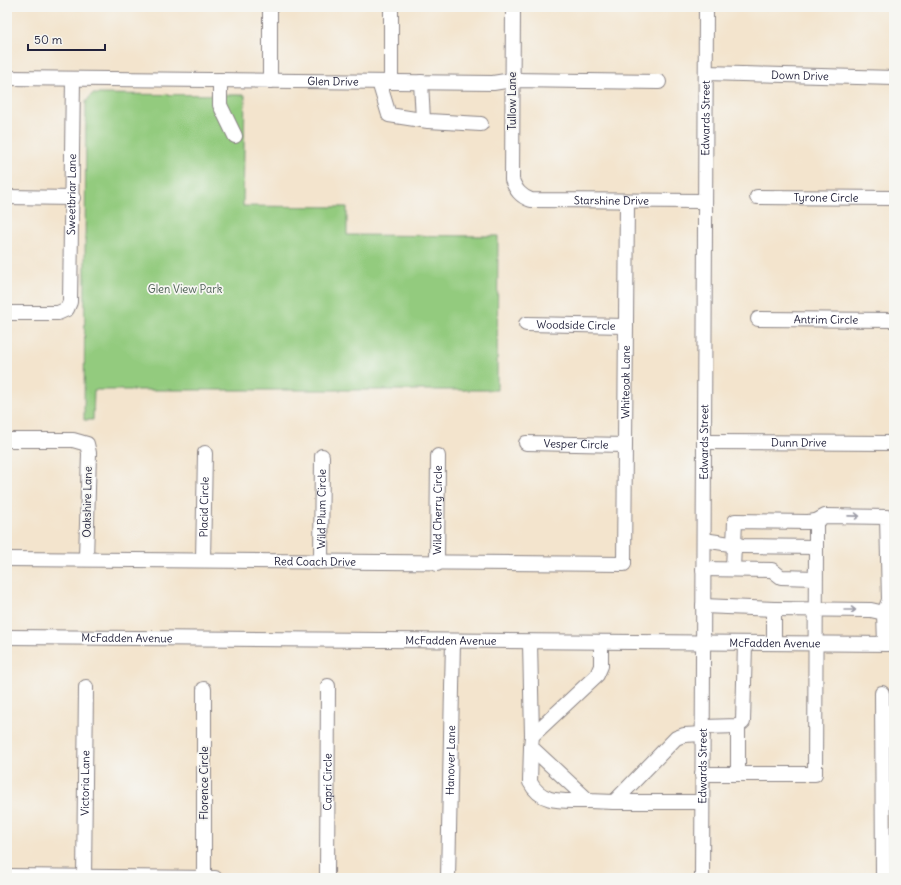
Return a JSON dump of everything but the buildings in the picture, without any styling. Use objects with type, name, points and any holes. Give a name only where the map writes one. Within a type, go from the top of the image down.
[{"type":"street","points":[[270,7],[270,81]]},
{"type":"street","points":[[392,7],[385,82],[389,115],[423,120],[481,124]]},
{"type":"street","name":"Tullow Lane","points":[[513,7],[512,180],[518,193]]},
{"type":"street","name":"Edwards Street","points":[[702,878],[706,7]]},
{"type":"street","name":"Down Drive","points":[[706,73],[894,78]]},
{"type":"street","name":"Glen Drive","points":[[7,78],[493,83],[512,80],[659,82]]},
{"type":"street","name":"Sweetbriar Lane","points":[[7,313],[58,313],[67,309],[70,302],[73,198],[73,79]]},
{"type":"street","points":[[220,80],[220,105],[235,136]]},
{"type":"street","points":[[421,82],[423,120]]},
{"type":"street","name":"Starshine Drive","points":[[518,193],[524,198],[531,200],[705,201]]},
{"type":"street","points":[[7,197],[73,198]]},
{"type":"street","name":"Tyrone Circle","points":[[757,197],[894,198]]},
{"type":"street","name":"Whiteoak Lane","points":[[624,564],[627,201]]},
{"type":"street","name":"Antrim Circle","points":[[758,319],[894,320]]},
{"type":"street","name":"Woodside Circle","points":[[526,324],[626,326]]},
{"type":"street","name":"Oakshire Lane","points":[[7,440],[73,440],[87,444],[89,453],[86,559]]},
{"type":"street","name":"Dunn Drive","points":[[705,442],[894,443]]},
{"type":"street","name":"Vesper Circle","points":[[526,443],[625,445]]},
{"type":"street","name":"Placid Circle","points":[[203,560],[205,453]]},
{"type":"street","name":"Wild Plum Circle","points":[[321,562],[322,456]]},
{"type":"street","name":"Wild Cherry Circle","points":[[437,564],[438,456]]},
{"type":"street","points":[[733,569],[735,521],[816,521],[825,516],[887,517],[889,600],[884,613],[890,644]]},
{"type":"street","points":[[702,774],[816,774],[816,521]]},
{"type":"street","points":[[704,540],[734,545],[816,547]]},
{"type":"street","name":"Red Coach Drive","points":[[7,559],[203,560],[437,564],[624,564]]},
{"type":"street","points":[[703,569],[772,570],[781,577],[815,578]]},
{"type":"street","points":[[703,606],[774,609],[870,610],[884,613]]},
{"type":"street","points":[[774,609],[774,643]]},
{"type":"street","name":"McFadden Avenue","points":[[7,637],[890,644]]},
{"type":"street","name":"Hanover Lane","points":[[448,878],[452,641]]},
{"type":"street","points":[[530,642],[532,742],[530,782],[544,798],[551,800],[614,802],[702,802]]},
{"type":"street","points":[[532,742],[597,675],[601,666],[601,642]]},
{"type":"street","points":[[614,802],[676,738],[703,730],[738,726],[743,722],[745,643]]},
{"type":"street","name":"Capri Circle","points":[[327,878],[328,686]]},
{"type":"street","name":"Victoria Lane","points":[[84,877],[86,687]]},
{"type":"street","name":"Florence Circle","points":[[204,689],[204,878]]},
{"type":"street","points":[[882,693],[882,878]]},
{"type":"street","points":[[738,726],[738,774]]},
{"type":"street","points":[[532,742],[589,801]]},
{"type":"street","points":[[7,876],[215,878]]},
{"type":"green space","name":"Glen View Park","points":[[92,94],[245,95],[243,206],[347,207],[347,235],[498,236],[497,390],[94,390],[93,420],[84,420],[86,102]]}]
